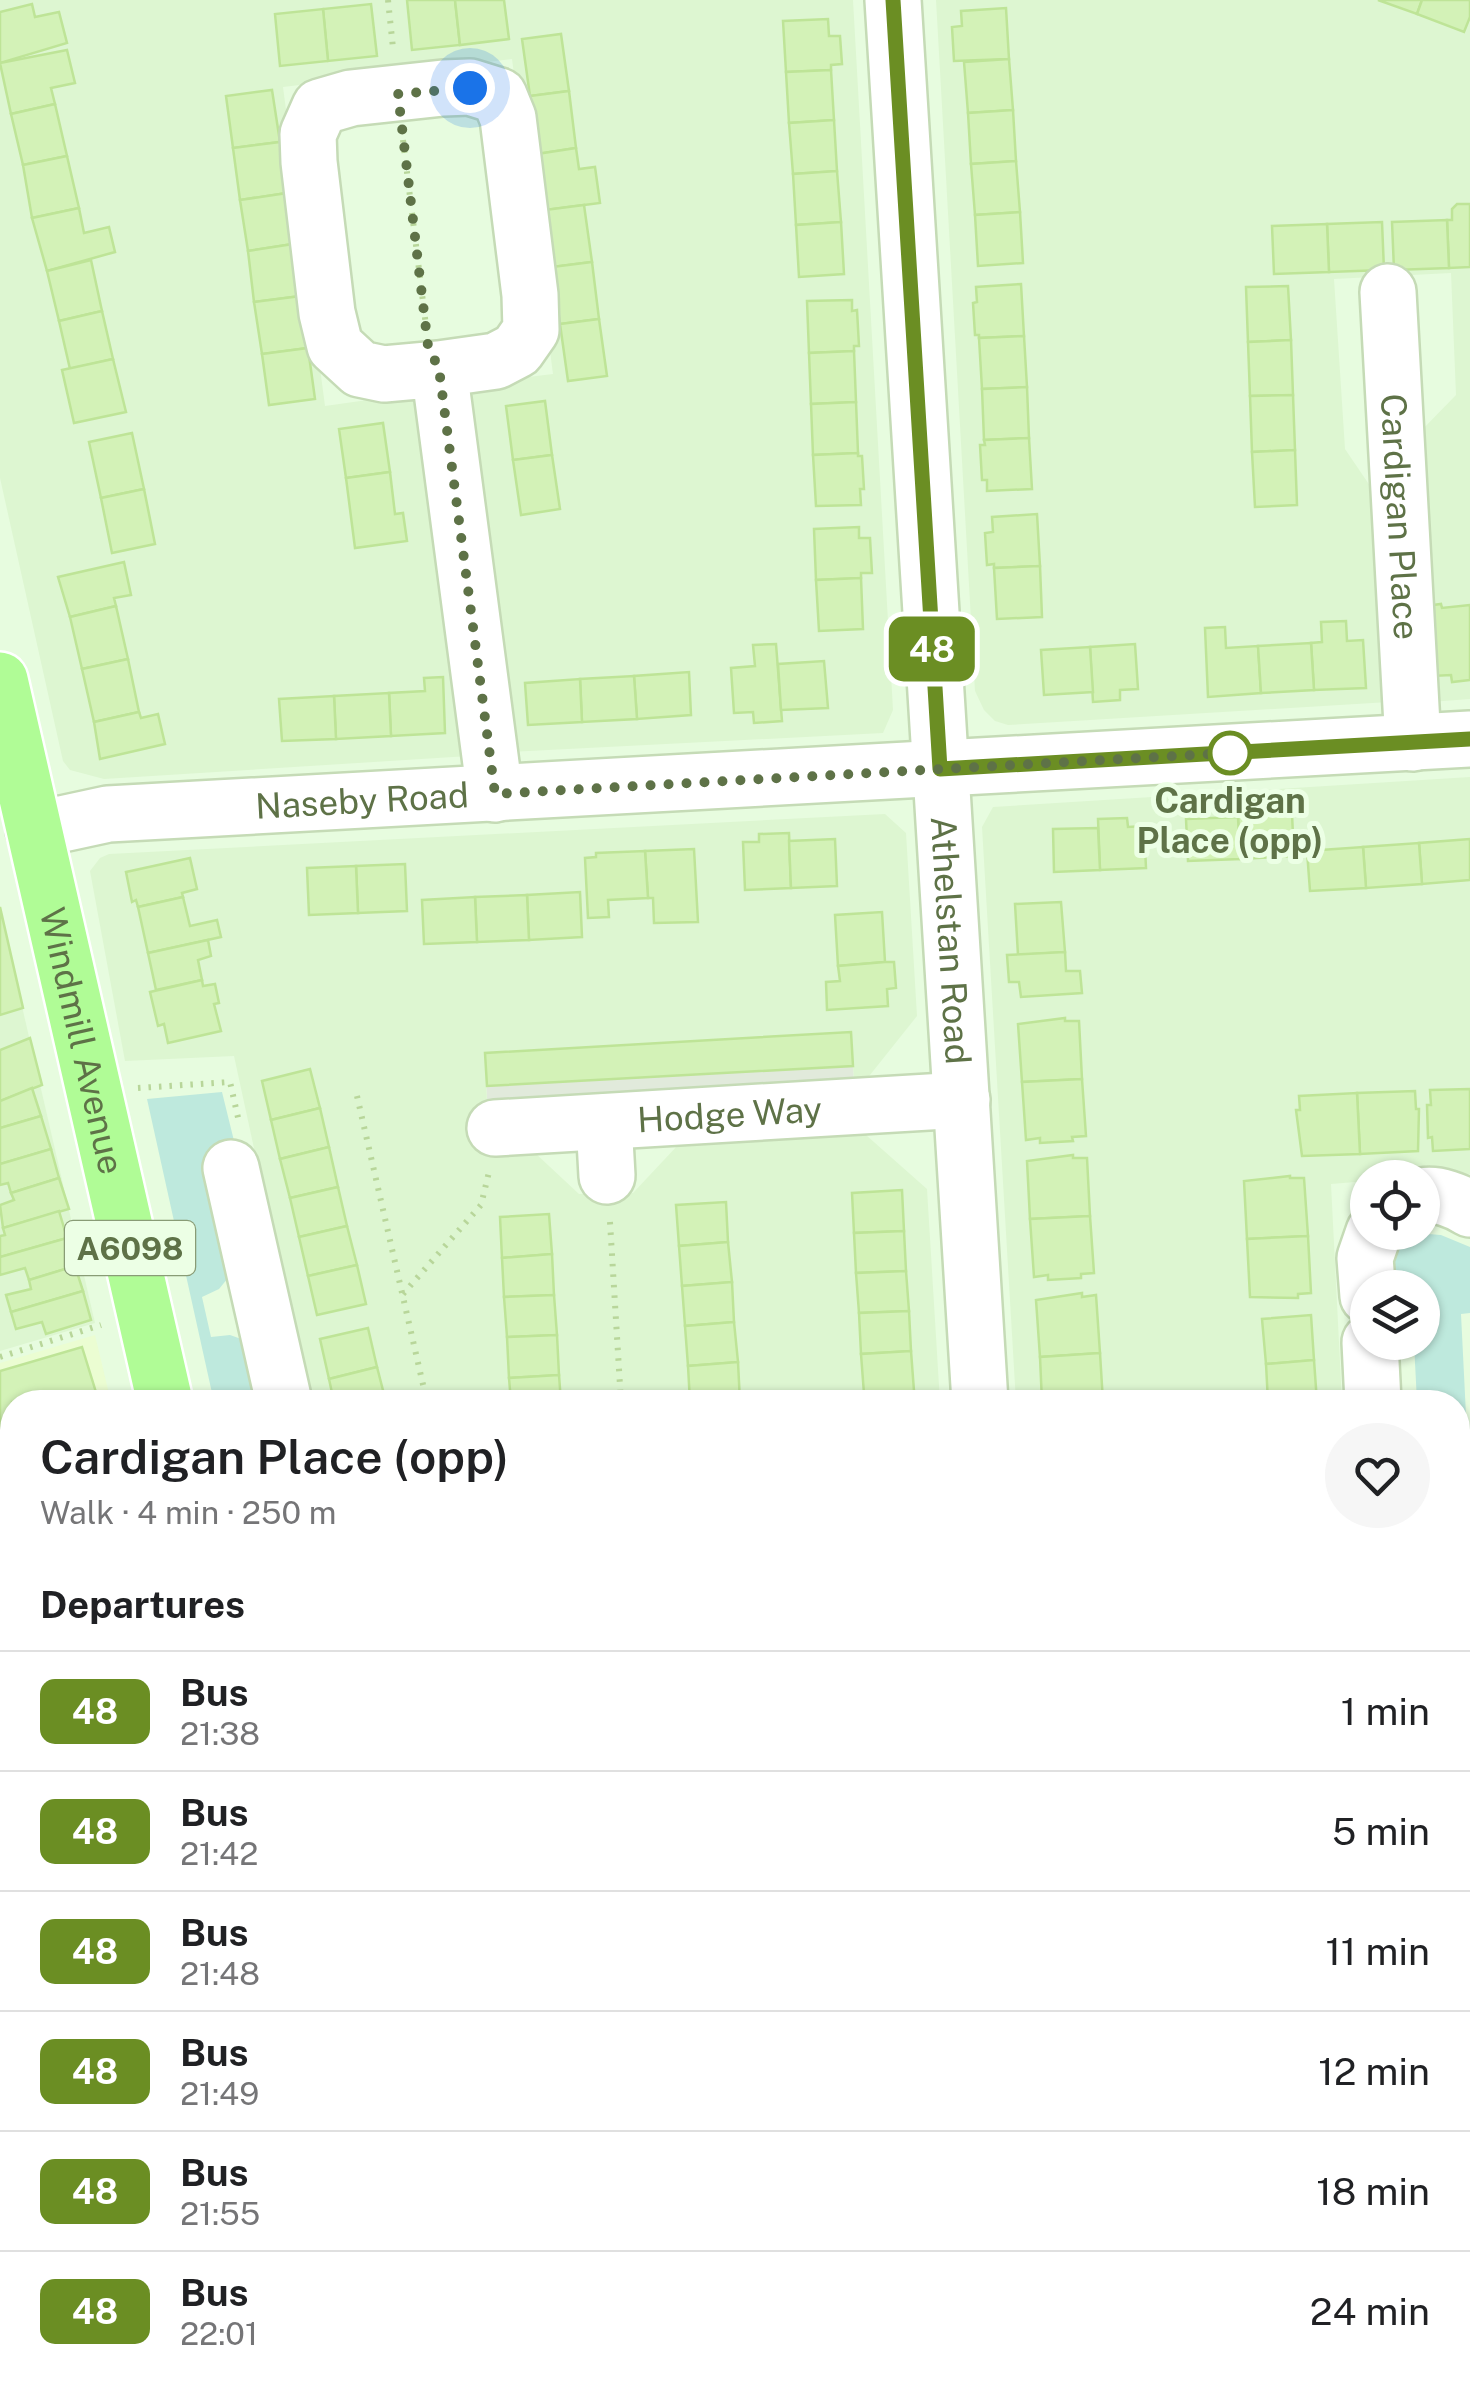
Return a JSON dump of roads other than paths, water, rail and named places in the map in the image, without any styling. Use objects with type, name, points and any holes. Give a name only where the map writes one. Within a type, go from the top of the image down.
[{"type":"main road","name":"Windmill Avenue","points":[[0,680],[24,842],[162,1390]]},
{"type":"street","name":"Athelstan Road","points":[[893,0],[979,1390]]},
{"type":"street","points":[[470,88],[498,96],[508,118],[531,330],[518,350],[496,361],[439,369],[384,374],[360,369],[335,346],[327,312],[308,134],[320,108],[351,98],[470,88]]},
{"type":"street","name":"Cardigan Place","points":[[1388,292],[1414,744]]},
{"type":"street","points":[[439,369],[495,794]]},
{"type":"street","name":"Naseby Road","points":[[24,842],[108,814],[1470,739]]},
{"type":"street","name":"Hodge Way","points":[[493,1147],[604,1122],[962,1100]]},
{"type":"street","points":[[604,1122],[607,1176]]},
{"type":"street","points":[[236,1150],[241,1311],[278,1390]]},
{"type":"street","points":[[1440,1197],[1470,1209]]},
{"type":"street","points":[[1371,1360],[1373,1390]]},
{"type":"place","name":"Cardigan Place (opp)","points":[[1230,753]]}]
